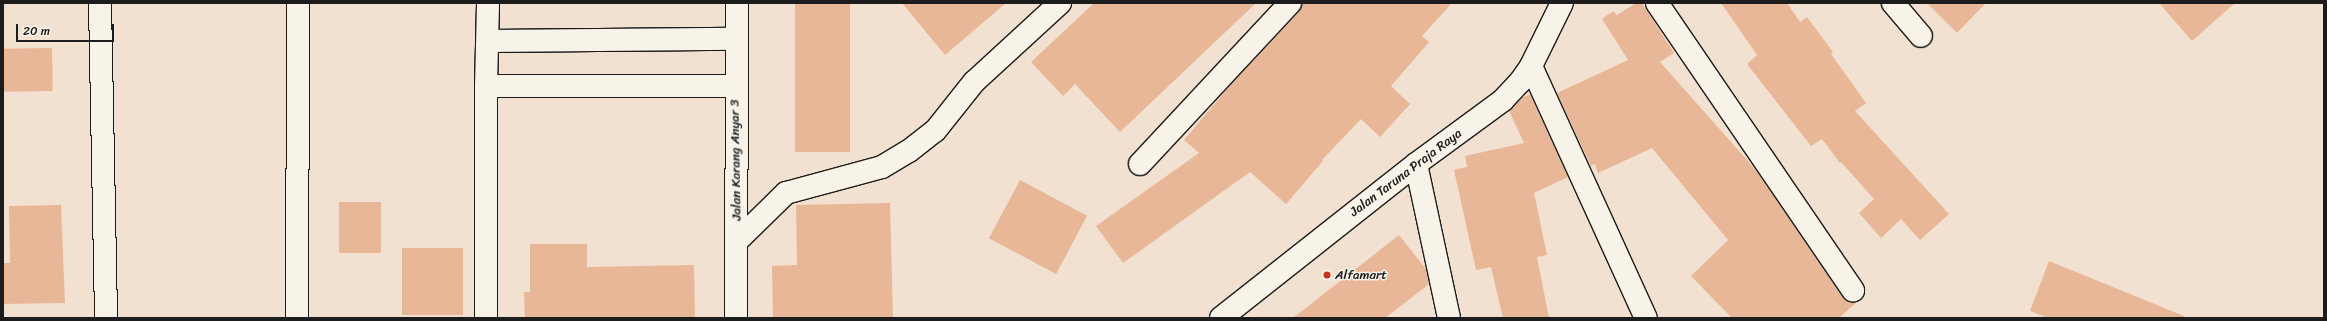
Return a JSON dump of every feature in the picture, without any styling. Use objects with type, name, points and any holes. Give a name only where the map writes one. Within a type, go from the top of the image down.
[{"type":"street","points":[[100,3],[106,318]]},
{"type":"street","points":[[297,318],[298,3]]},
{"type":"street","points":[[486,318],[486,86],[488,3]]},
{"type":"street","name":"Jalan Karang Anyar 3","points":[[736,318],[737,3]]},
{"type":"street","points":[[737,241],[786,193],[882,166],[909,151],[935,131],[974,82],[1060,3]]},
{"type":"street","points":[[1140,164],[1290,3]]},
{"type":"street","name":"Jalan Taruna Praja Raya","points":[[1221,318],[1416,164],[1503,100],[1520,82],[1531,66],[1562,3]]},
{"type":"street","points":[[1657,3],[1853,290]]},
{"type":"street","points":[[1893,3],[1920,36]]},
{"type":"street","points":[[488,41],[736,39]]},
{"type":"street","points":[[1531,66],[1646,318]]},
{"type":"street","points":[[486,86],[736,86]]},
{"type":"street","points":[[1416,164],[1449,318]]},
{"type":"building","points":[[795,3],[850,3],[850,152],[795,152]]},
{"type":"building","points":[[902,3],[1006,3],[945,55]]},
{"type":"building","points":[[1094,3],[1256,3],[1120,132],[1075,84],[1063,96],[1031,62]]},
{"type":"building","points":[[1302,3],[1452,3],[1422,36],[1429,42],[1391,86],[1410,104],[1380,137],[1361,119],[1322,160],[1323,161],[1286,204],[1250,172],[1123,263],[1096,226],[1199,153],[1184,140],[1227,89],[1299,12]]},
{"type":"building","points":[[1636,3],[1642,3],[1674,53],[1660,62],[1755,169],[1843,297],[1848,301],[1857,302],[1839,318],[1732,318],[1691,276],[1728,240],[1652,148],[1598,173],[1595,164],[1591,166],[1557,93],[1628,60],[1602,19],[1613,11],[1617,15]]},
{"type":"building","points":[[1721,3],[1787,3],[1800,22],[1807,17],[1833,52],[1831,54],[1866,103],[1855,111],[1949,214],[1920,240],[1901,219],[1881,238],[1859,213],[1874,199],[1841,162],[1840,163],[1822,139],[1811,146],[1747,64],[1757,55]]},
{"type":"building","points":[[1927,3],[1986,3],[1957,33]]},
{"type":"building","points":[[2159,3],[2235,3],[2192,41]]},
{"type":"building","points":[[52,48],[53,91],[4,92],[3,49]]},
{"type":"building","points":[[1530,94],[1568,177],[1534,193],[1547,255],[1537,257],[1549,318],[1503,318],[1491,267],[1476,270],[1454,170],[1467,167],[1465,156],[1524,143],[1509,111],[1522,98]]},
{"type":"building","points":[[1020,180],[1087,216],[1056,274],[989,238]]},
{"type":"building","points":[[339,202],[381,202],[381,253],[339,253]]},
{"type":"building","points":[[890,203],[893,318],[773,318],[772,266],[797,265],[796,205]]},
{"type":"building","points":[[61,205],[65,303],[3,304],[3,263],[10,263],[9,206]]},
{"type":"building","points":[[1399,235],[1426,269],[1429,284],[1385,318],[1293,318]]},
{"type":"building","points":[[530,244],[587,244],[587,267],[694,265],[695,318],[525,318],[524,292],[530,292]]},
{"type":"building","points":[[402,248],[463,248],[463,315],[402,315]]},
{"type":"building","points":[[2049,261],[2184,316],[2184,318],[2048,318],[2030,311]]},
{"type":"place","name":"Alfamart","points":[[1327,275]]}]
